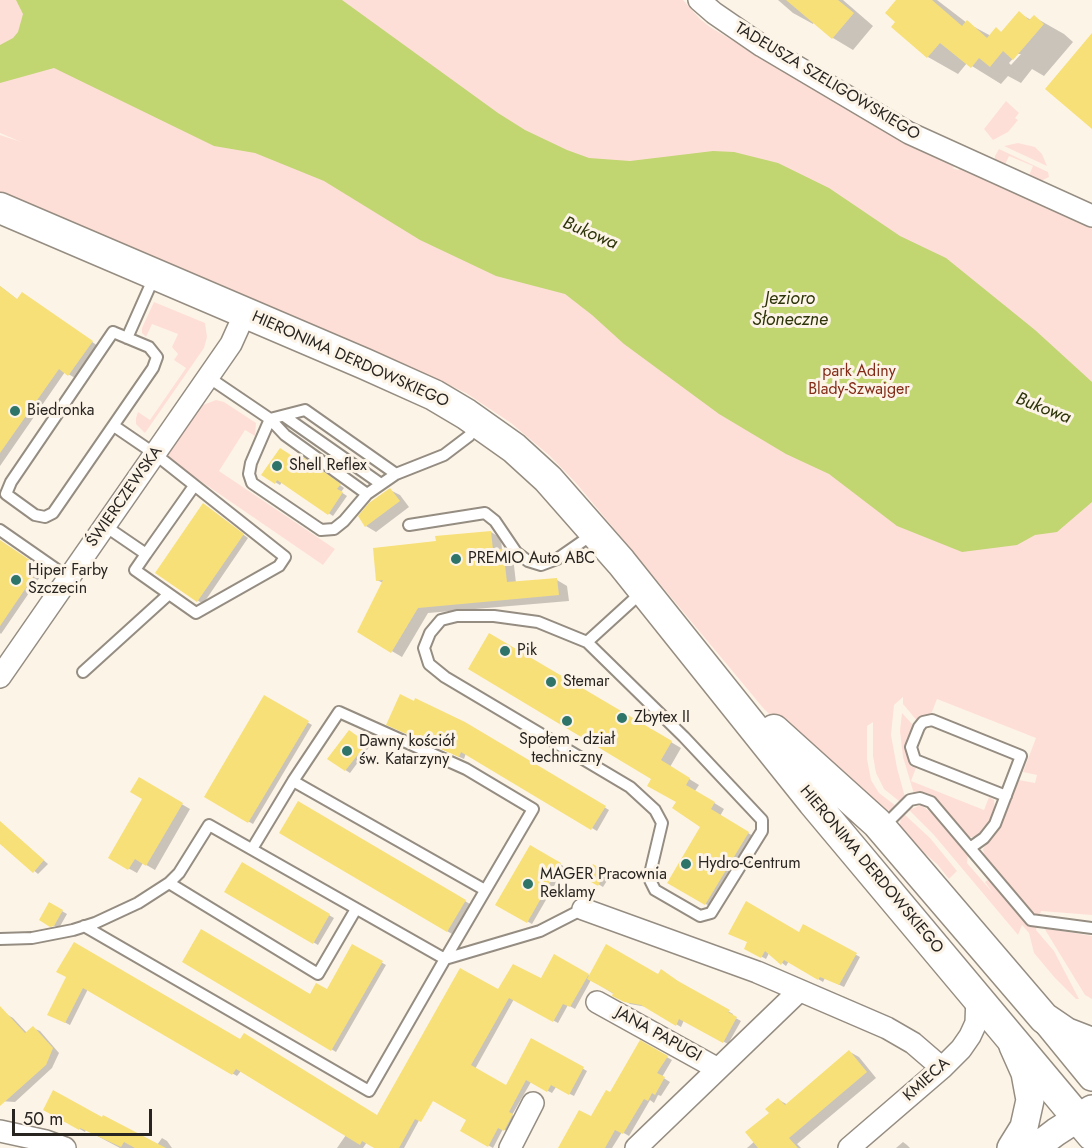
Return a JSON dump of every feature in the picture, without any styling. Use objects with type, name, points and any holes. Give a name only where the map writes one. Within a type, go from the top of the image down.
[{"type":"main road","name":"HIERONIMA DERDOWSKIEGO","points":[[0,208],[434,395],[514,448],[536,467],[595,532],[799,784],[1005,1031],[1087,1121]]},
{"type":"main road","name":"HIERONIMA DERDOWSKIEGO","points":[[668,620],[770,727],[865,810],[1044,1018]]},
{"type":"main road","points":[[1044,1018],[1066,1033],[1092,1043]]},
{"type":"street","name":"TADEUSZA SZELIGOWSKIEGO","points":[[699,0],[762,46],[892,124],[1092,216]]},
{"type":"street","name":"ŚWIERCZEWSKA","points":[[2,670],[69,578],[231,344],[245,313]]},
{"type":"street","points":[[583,909],[757,972],[798,992],[901,1035],[924,1050],[942,1068]]},
{"type":"street","name":"JANA PAPUGI","points":[[636,1148],[798,992]]},
{"type":"street","name":"KMIECA","points":[[849,1148],[961,1049],[972,1032],[978,1009],[977,996]]},
{"type":"street","name":"JANA PAPUGI","points":[[597,1002],[718,1069]]},
{"type":"street","name":"HIERONIMA DERDOWSKIEGO","points":[[1044,1018],[1092,1077]]},
{"type":"street","points":[[1005,1031],[1025,1072],[1030,1100],[1024,1127],[1011,1148]]},
{"type":"street","points":[[510,1148],[533,1103]]},
{"type":"street","points":[[1035,1148],[1087,1121]]},
{"type":"street","points":[[0,1131],[38,1138],[65,1148]]},
{"type":"lane","points":[[127,338],[155,274]]},
{"type":"lane","points":[[114,332],[127,338],[149,347],[157,357],[153,368],[53,513],[45,517],[35,515],[6,494],[11,482],[114,332]]},
{"type":"lane","points":[[208,376],[270,419],[285,435],[367,494]]},
{"type":"lane","points":[[270,419],[305,410],[396,474]]},
{"type":"lane","points":[[284,416],[381,484]]},
{"type":"lane","points":[[270,419],[251,463],[249,474],[252,483],[321,531],[334,529],[367,494],[396,474],[444,455],[469,436],[478,422]]},
{"type":"lane","points":[[114,426],[155,454],[285,557],[279,566],[196,613],[135,570],[195,486]]},
{"type":"lane","points":[[409,525],[485,513],[495,521],[516,552],[528,561],[541,565],[557,559],[595,532]]},
{"type":"lane","points":[[105,526],[146,554]]},
{"type":"lane","points":[[0,530],[69,578]]},
{"type":"lane","points":[[587,642],[644,591]]},
{"type":"lane","points":[[83,672],[169,594]]},
{"type":"lane","points":[[457,616],[494,616],[538,622],[587,642],[684,737],[762,820],[762,831],[711,913],[700,916],[654,890],[649,878],[663,823],[655,810],[630,787],[445,677],[429,664],[424,648],[430,633],[441,620],[457,616]]},
{"type":"lane","points":[[84,926],[369,1091],[533,809],[466,769],[339,712],[293,781],[252,849]]},
{"type":"lane","points":[[970,848],[984,838],[995,824],[1006,796],[1021,756],[932,720],[923,722],[911,747],[911,754],[915,760],[1006,796]]},
{"type":"lane","points":[[293,781],[485,890]]},
{"type":"lane","points":[[882,828],[910,800],[920,798],[931,802],[1031,920],[1092,928]]},
{"type":"lane","points":[[0,939],[32,938],[84,926],[138,903],[169,883],[179,873],[209,825],[446,959],[540,931],[583,909]]},
{"type":"lane","points":[[169,883],[318,974],[356,909]]},
{"type":"green space","name":"park Adiny Blady-Szwajger","points":[[0,0],[683,0],[710,27],[910,146],[956,166],[952,168],[958,170],[961,168],[1092,226],[1092,915],[1041,911],[1036,930],[1054,951],[1079,999],[1076,999],[1055,978],[1034,953],[1029,933],[1022,925],[1018,935],[934,835],[909,810],[921,805],[937,817],[968,853],[967,863],[993,893],[985,882],[996,873],[985,859],[983,849],[999,828],[1019,780],[1035,783],[1037,775],[1023,772],[1036,738],[937,699],[932,712],[918,722],[903,704],[903,697],[894,705],[891,735],[905,797],[899,801],[884,789],[876,773],[873,756],[873,722],[867,726],[867,759],[871,780],[879,793],[896,806],[892,810],[885,811],[794,738],[764,709],[576,483],[550,456],[511,423],[466,393],[441,381],[0,194],[0,135],[21,142],[0,133]]},
{"type":"green space","points":[[1006,101],[1019,113],[1015,118],[1018,120],[1008,132],[993,140],[984,129]]},
{"type":"green space","points":[[1018,143],[1035,147],[1042,154],[1047,166],[1004,146]]},
{"type":"green space","points":[[999,149],[1048,172],[1049,177],[1039,182],[1028,178],[1033,166],[1009,156],[1004,167],[995,159]]},
{"type":"green space","points":[[154,302],[205,323],[207,337],[204,348],[145,433],[136,424],[138,412],[150,420],[186,368],[174,360],[178,354],[172,347],[178,334],[152,324],[146,337],[142,333],[142,328]]},
{"type":"green space","points":[[216,400],[224,402],[256,423],[255,436],[245,430],[219,471],[335,549],[323,565],[164,456],[198,407]]},
{"type":"green space","points":[[902,713],[914,726],[906,748],[910,766],[916,768],[911,781],[984,810],[989,797],[994,800],[995,811],[979,837],[968,837],[914,794],[903,757],[900,731]]},
{"type":"green space","points":[[904,814],[930,838],[957,871],[949,879],[937,864],[899,831],[901,817]]},
{"type":"green space","points":[[1044,928],[1092,936],[1092,999],[1085,995]]},
{"type":"water","name":"Jezioro Słoneczne","points":[[16,0],[342,0],[498,113],[525,130],[567,150],[589,158],[630,161],[713,151],[734,152],[778,163],[829,188],[900,236],[946,258],[1035,330],[1092,382],[1092,502],[1057,532],[1035,535],[1017,545],[962,552],[897,526],[829,474],[786,454],[719,414],[624,344],[565,294],[496,276],[420,240],[324,181],[255,153],[214,146],[54,68],[0,83],[0,45],[13,38],[18,32],[23,14]]},
{"type":"building","points":[[786,0],[838,0],[854,13],[832,39]]},
{"type":"building","points":[[896,0],[932,0],[962,26],[967,20],[987,38],[996,27],[1001,32],[1019,11],[1029,20],[1034,15],[1044,24],[1013,60],[1003,51],[990,67],[979,58],[971,68],[940,43],[927,58],[891,27],[895,22],[885,13]]},
{"type":"building","points":[[1092,33],[1092,129],[1045,89]]},
{"type":"building","name":"Biedronka","points":[[0,286],[17,299],[22,292],[93,341],[68,376],[59,369],[0,453]]},
{"type":"building","points":[[280,448],[297,459],[300,455],[341,484],[337,489],[343,492],[328,515],[277,480],[275,484],[261,475]]},
{"type":"building","points":[[390,488],[400,501],[365,527],[358,516],[369,503]]},
{"type":"building","points":[[203,503],[244,534],[197,602],[155,573]]},
{"type":"building","points":[[491,531],[493,550],[503,549],[507,582],[557,578],[559,595],[418,608],[391,653],[357,632],[383,580],[376,581],[373,548],[436,541],[435,536]]},
{"type":"building","name":"Hiper Farby Szczecin","points":[[0,540],[40,567],[0,626]]},
{"type":"building","points":[[489,633],[672,741],[661,760],[690,778],[686,785],[715,802],[711,809],[749,832],[705,905],[667,883],[700,827],[672,808],[676,802],[647,786],[651,779],[468,669]]},
{"type":"building","points":[[400,694],[414,701],[415,698],[465,722],[606,806],[591,830],[461,752],[459,757],[386,725]]},
{"type":"building","points":[[264,695],[309,721],[248,823],[204,797]]},
{"type":"building","name":"Dawny kościół św. Katarzyny","points":[[349,730],[367,743],[345,771],[327,759]]},
{"type":"building","points":[[139,777],[183,803],[146,866],[135,859],[128,870],[108,858],[142,799],[130,792]]},
{"type":"building","points":[[298,801],[466,900],[447,932],[279,833]]},
{"type":"building","points":[[0,821],[44,860],[33,873],[0,844]]},
{"type":"building","name":"MAGER Pracownia Reklamy","points":[[530,845],[561,863],[527,923],[495,905]]},
{"type":"building","points":[[242,862],[330,914],[313,944],[224,892]]},
{"type":"building","points":[[593,864],[606,872],[598,886],[584,878]]},
{"type":"building","points":[[746,901],[799,932],[803,924],[857,953],[839,985],[820,977],[818,980],[784,960],[781,965],[765,951],[761,958],[744,949],[747,942],[728,934]]},
{"type":"building","points":[[49,902],[63,910],[54,926],[50,927],[39,920]]},
{"type":"building","points":[[201,929],[310,994],[316,983],[327,989],[352,944],[383,961],[331,1051],[182,962]]},
{"type":"building","points":[[74,942],[240,1039],[244,1033],[377,1115],[460,968],[498,989],[513,964],[541,978],[554,954],[589,974],[570,1007],[563,1004],[553,1022],[509,998],[471,1065],[506,1085],[531,1038],[584,1067],[569,1095],[551,1085],[547,1092],[526,1080],[509,1112],[513,1114],[504,1131],[498,1128],[488,1147],[460,1131],[466,1120],[433,1101],[421,1122],[415,1119],[399,1148],[374,1148],[362,1141],[360,1145],[236,1069],[232,1075],[83,988],[65,1023],[47,1015],[66,977],[56,972]]},
{"type":"building","points":[[606,944],[658,974],[661,969],[730,1010],[728,1012],[737,1017],[723,1043],[679,1019],[676,1026],[641,1005],[624,1002],[612,996],[613,993],[587,979]]},
{"type":"building","points":[[0,1006],[25,1033],[33,1026],[53,1048],[46,1065],[0,1106]]},
{"type":"building","points":[[640,1040],[668,1056],[657,1073],[665,1077],[655,1095],[652,1093],[648,1101],[644,1099],[623,1134],[615,1130],[605,1148],[558,1148],[579,1110],[591,1116],[606,1090],[610,1092]]},
{"type":"building","points":[[849,1050],[867,1072],[789,1138],[798,1148],[758,1148],[745,1132],[769,1113],[765,1109],[778,1098],[785,1105]]},
{"type":"building","points":[[53,1090],[166,1148],[135,1148],[124,1142],[121,1147],[80,1128],[79,1130],[43,1110]]},
{"type":"place","name":"Biedronka","points":[[15,411]]},
{"type":"place","name":"Shell Reflex","points":[[277,466]]},
{"type":"place","name":"PREMIO Auto ABC","points":[[456,559]]},
{"type":"place","name":"Hiper Farby Szczecin","points":[[16,580]]},
{"type":"place","name":"Pik","points":[[505,651]]},
{"type":"place","name":"Stemar","points":[[551,682]]},
{"type":"place","name":"Zbytex II","points":[[622,718]]},
{"type":"place","name":"Społem - dział techniczny","points":[[567,721]]},
{"type":"place","name":"Dawny kościół św. Katarzyny","points":[[347,751]]},
{"type":"place","name":"Hydro-Centrum","points":[[686,864]]},
{"type":"place","name":"MAGER Pracownia Reklamy","points":[[528,884]]},
{"type":"water label","name":"Bukowa","points":[[590,234]]},
{"type":"water label","name":"Bukowa","points":[[1043,409]]}]
